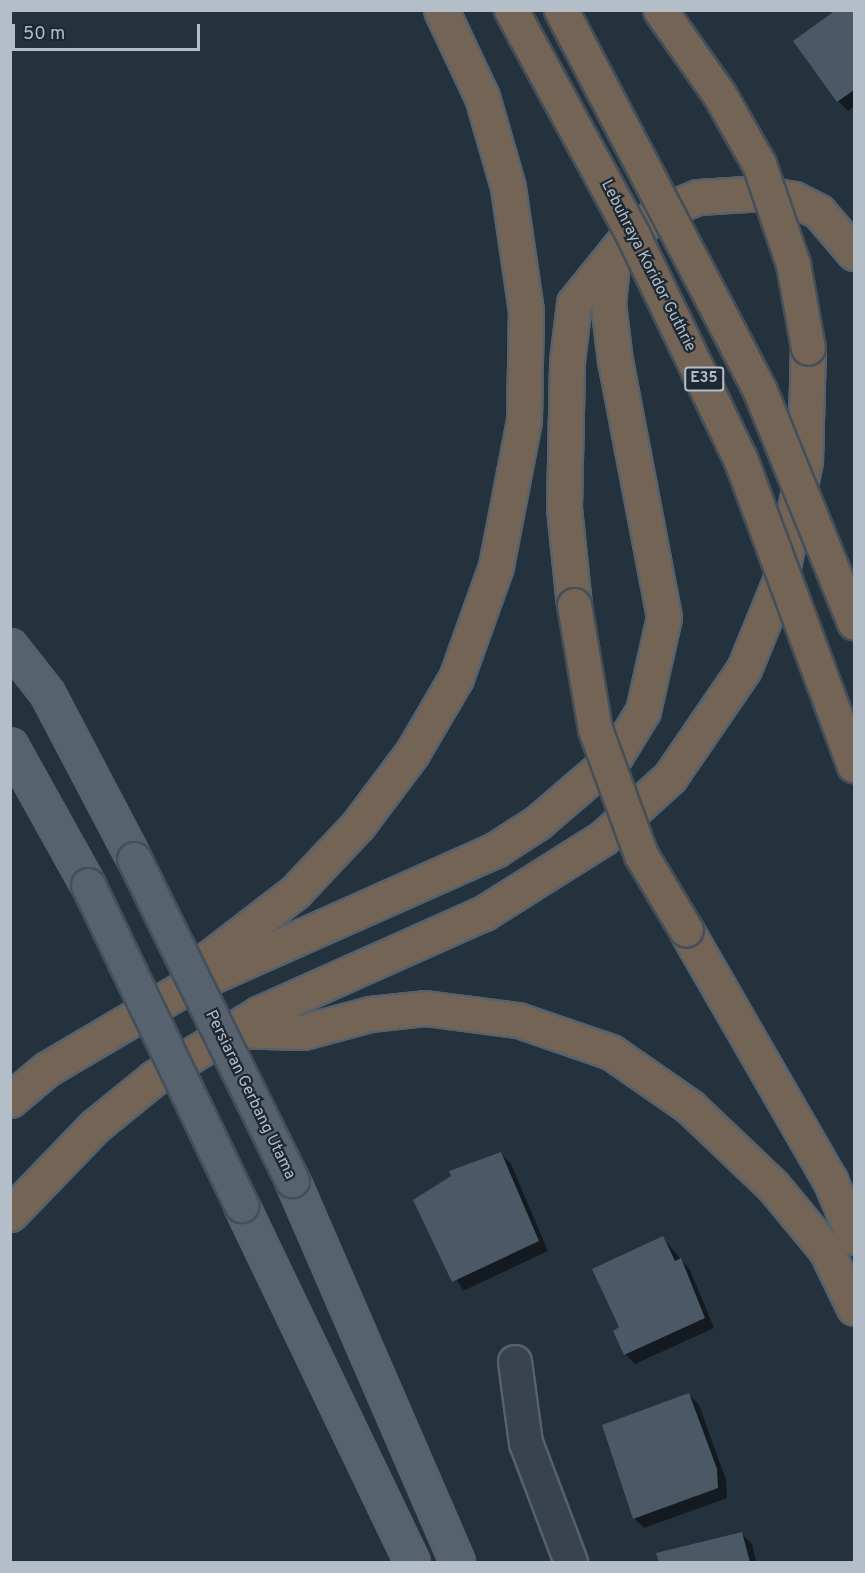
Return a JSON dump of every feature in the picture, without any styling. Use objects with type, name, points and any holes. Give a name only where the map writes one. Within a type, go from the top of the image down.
[{"type":"highway","points":[[183,989],[201,964],[302,884],[358,825],[412,753],[456,678],[496,566],[524,421],[526,311],[505,176],[482,97],[441,10]]},
{"type":"highway","name":"Lebuhraya Koridor Guthrie","points":[[511,10],[631,231],[731,437],[855,766]]},
{"type":"highway","name":"E35","points":[[561,10],[760,391],[855,623]]},
{"type":"highway","points":[[10,1214],[95,1126],[154,1078],[229,1030],[484,913],[603,838],[670,777],[744,669],[780,581],[806,461],[808,348],[793,264],[759,164],[719,94],[660,10]]},
{"type":"highway","points":[[855,253],[819,212],[794,199],[762,193],[698,197],[658,213],[613,255],[574,303],[567,361],[564,508],[574,605],[595,729],[641,855],[830,1180],[855,1237]]},
{"type":"highway","points":[[10,1100],[47,1069],[183,989],[495,850],[599,775],[643,711],[664,617],[615,361],[608,303],[613,255]]},
{"type":"highway","points":[[229,1030],[303,1032],[370,1014],[425,1008],[518,1020],[611,1052],[690,1107],[773,1186],[826,1250],[855,1308]]},
{"type":"main road","name":"Persiaran Gerbang Utama","points":[[10,646],[47,693],[134,859],[292,1180],[457,1563]]},
{"type":"main road","points":[[10,746],[88,885],[412,1563]]},
{"type":"street","points":[[515,1362],[526,1443],[571,1563]]},
{"type":"building","points":[[836,10],[854,10],[854,90],[837,102],[793,41]]},
{"type":"building","points":[[501,1152],[539,1241],[452,1282],[413,1200],[451,1176],[449,1171]]},
{"type":"building","points":[[663,1236],[675,1261],[681,1258],[705,1318],[624,1355],[613,1331],[619,1327],[592,1269]]},
{"type":"building","points":[[689,1393],[717,1469],[718,1488],[633,1519],[602,1425]]},
{"type":"building","points":[[742,1532],[750,1562],[659,1562],[656,1553]]}]
